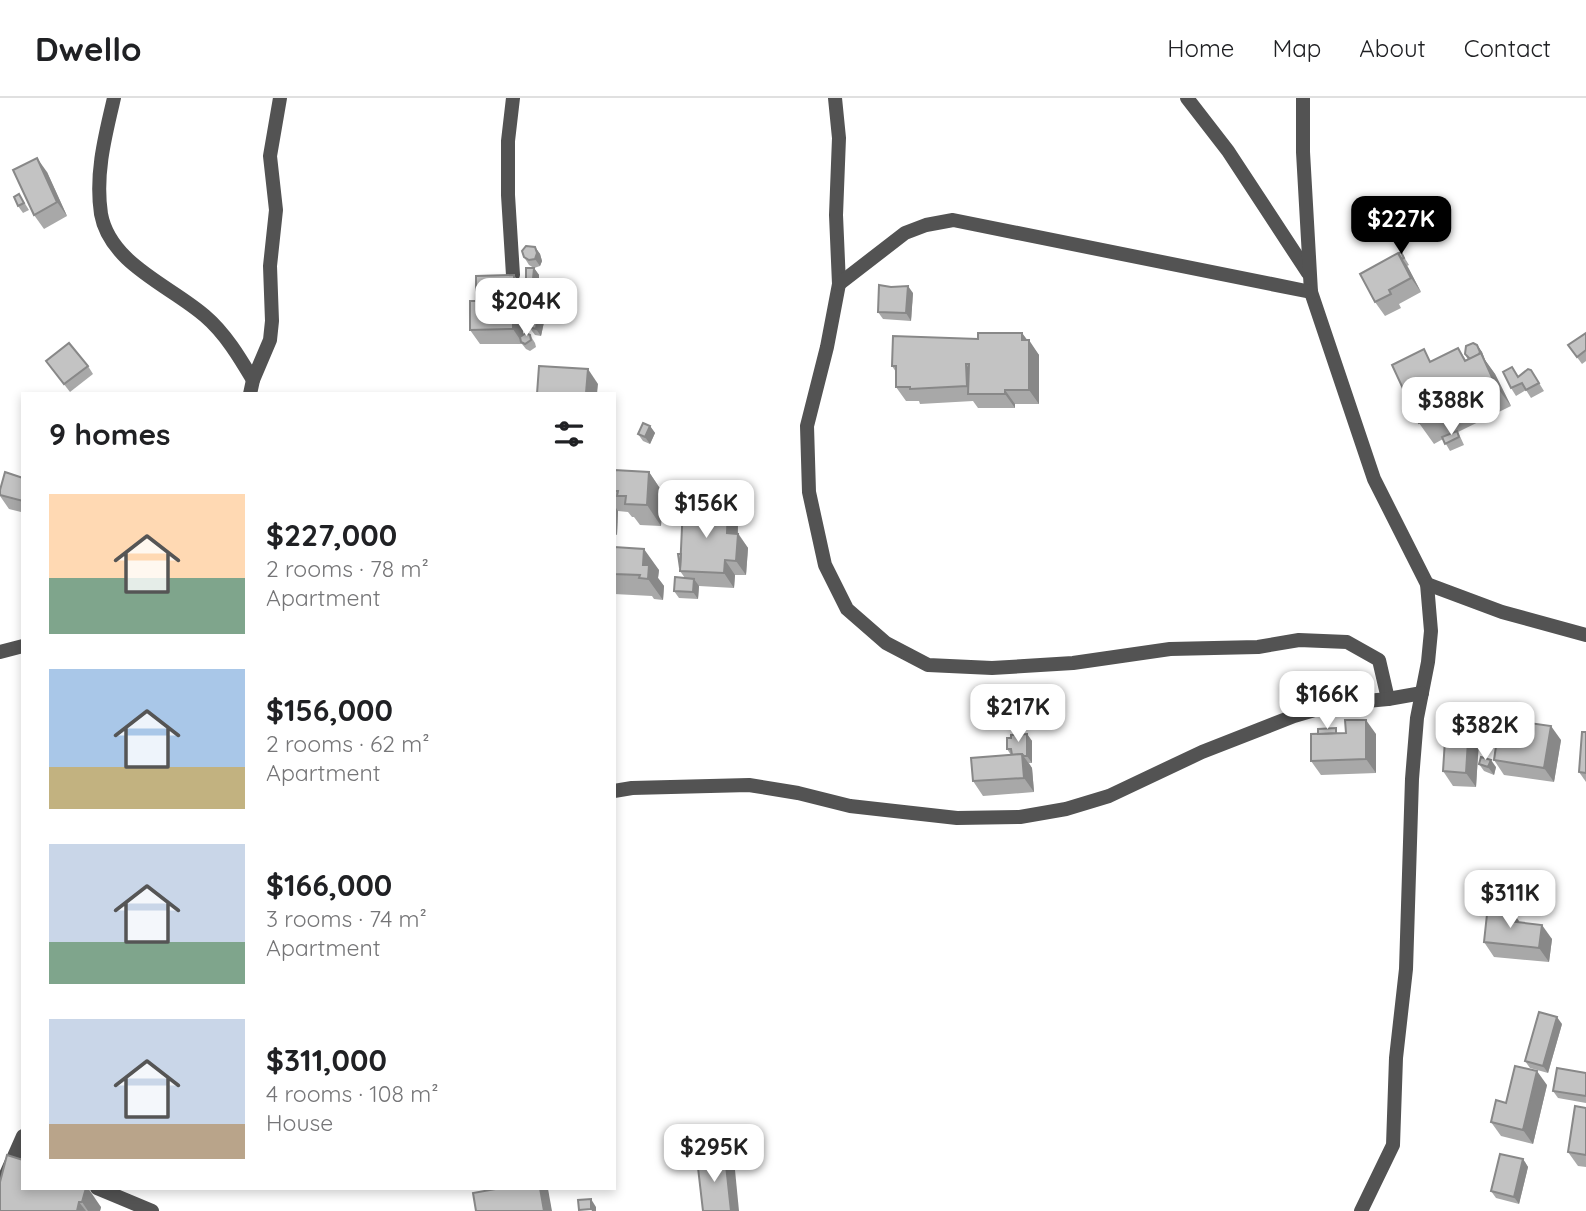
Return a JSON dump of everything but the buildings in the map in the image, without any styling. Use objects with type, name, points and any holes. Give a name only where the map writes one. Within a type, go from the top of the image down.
[{"type":"street","points":[[114,98],[99,178],[102,216],[115,245],[136,266],[207,317],[237,354],[251,387]]},
{"type":"street","points":[[251,387],[270,340],[272,321],[270,266],[276,210],[270,156],[280,98]]},
{"type":"street","points":[[513,98],[508,141],[513,275]]},
{"type":"street","points":[[835,98],[839,138],[836,215],[839,284],[827,347],[807,426],[809,492],[825,565],[847,609],[886,642],[928,664],[992,668],[1073,663],[1170,649],[1258,647],[1299,640],[1347,642],[1379,660],[1388,699]]},
{"type":"street","points":[[1187,98],[1228,151],[1308,274]]},
{"type":"street","points":[[1303,98],[1308,274],[1311,292],[1374,479],[1427,584],[1431,631],[1417,718],[1412,779],[1406,969],[1396,1058],[1393,1146],[1360,1211]]},
{"type":"street","points":[[839,284],[905,233],[926,225],[953,220],[1311,292]]},
{"type":"street","points":[[1427,584],[1502,612],[1586,635]]},
{"type":"street","points":[[0,652],[21,647]]},
{"type":"street","points":[[616,791],[749,785],[850,806],[957,818],[1020,817],[1066,809],[1109,796],[1202,752],[1294,716],[1335,704],[1422,693]]},
{"type":"street","points":[[0,1188],[17,1161]]},
{"type":"street","points":[[101,1190],[152,1211]]}]
